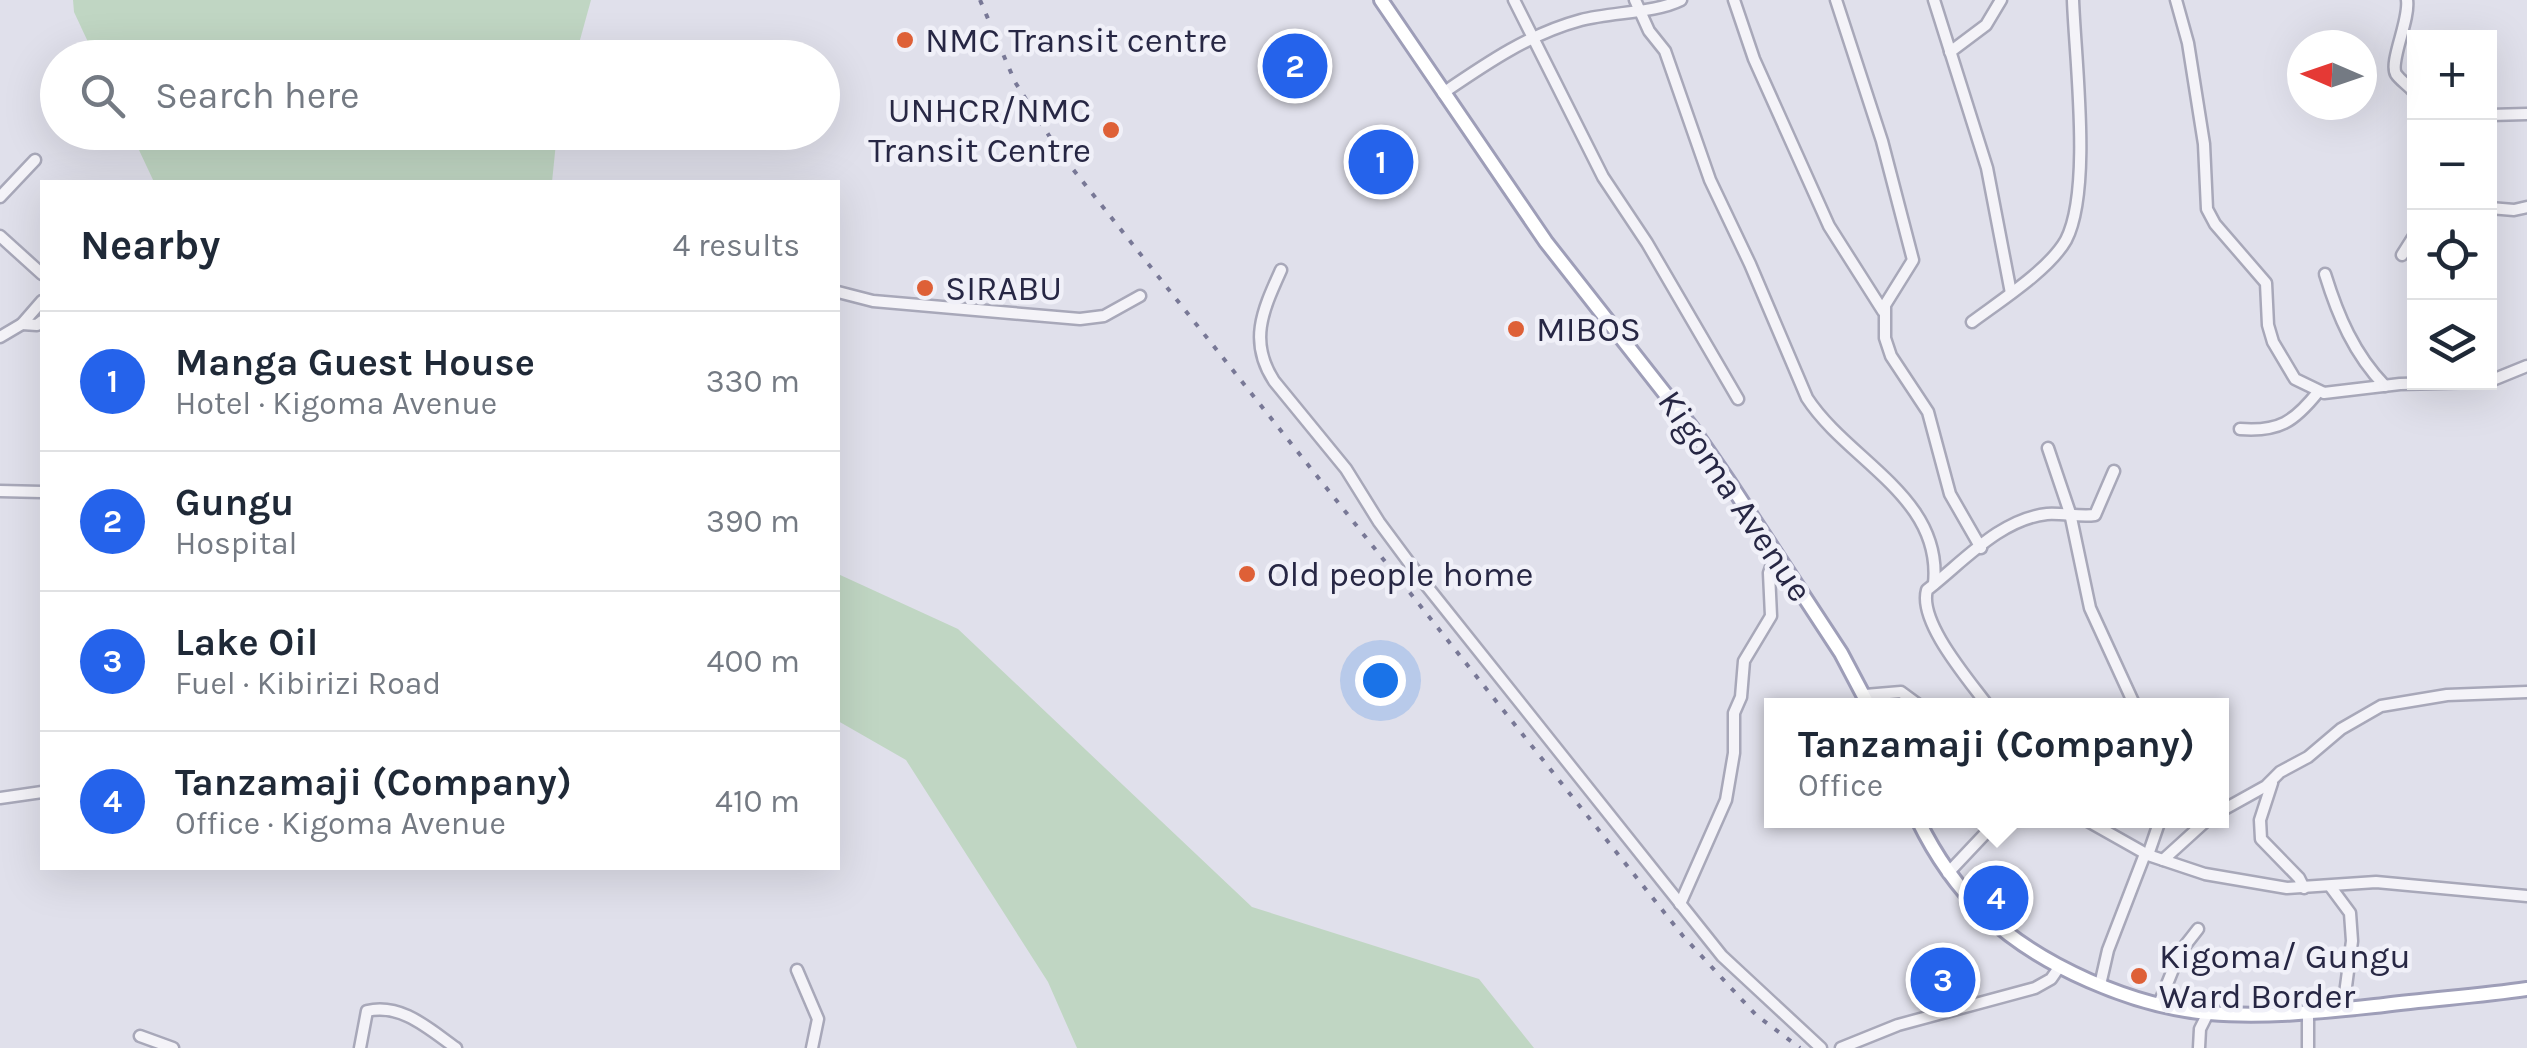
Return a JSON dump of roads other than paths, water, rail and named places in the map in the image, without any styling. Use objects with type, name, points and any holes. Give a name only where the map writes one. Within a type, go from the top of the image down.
[{"type":"main road","name":"Kigoma Avenue","points":[[1381,0],[1546,242],[1692,428],[1866,698]]},
{"type":"main road","points":[[1923,828],[1948,872],[1985,914],[2060,966],[2100,985],[2159,1004],[2208,1013],[2308,1011],[2527,989]]},
{"type":"street","points":[[1514,0],[1603,177],[1738,399]]},
{"type":"street","points":[[1443,93],[1532,37],[1637,4],[1664,7],[1681,0]]},
{"type":"street","points":[[1734,0],[1754,59],[1829,226],[1883,311],[1892,356],[1928,412],[1950,494],[1981,548]]},
{"type":"street","points":[[1836,0],[1882,140],[1913,260],[1883,311]]},
{"type":"street","points":[[1934,0],[1988,168],[2011,293]]},
{"type":"street","points":[[1950,52],[1978,34],[2001,0]]},
{"type":"street","points":[[1972,322],[2054,254],[2066,240],[2075,214],[2078,138],[2073,0]]},
{"type":"street","points":[[2176,0],[2188,44],[2204,144],[2207,208],[2215,224],[2266,282],[2268,325],[2283,364],[2294,379],[2318,392],[2407,385]]},
{"type":"street","points":[[2407,0],[2402,40],[2393,64],[2407,85]]},
{"type":"street","points":[[1637,4],[1665,51],[1710,180],[1807,398],[1820,418],[1896,487],[1934,546],[1934,584]]},
{"type":"street","points":[[2497,115],[2527,114]]},
{"type":"street","points":[[0,197],[35,160]]},
{"type":"street","points":[[2497,209],[2527,207]]},
{"type":"street","points":[[0,236],[40,272]]},
{"type":"street","points":[[2402,254],[2407,246]]},
{"type":"street","points":[[1281,270],[1262,319],[1260,352],[1264,366],[1346,469],[1413,568],[1680,904],[1739,974],[1821,1048]]},
{"type":"street","points":[[2324,274],[2356,351],[2385,386]]},
{"type":"street","points":[[840,293],[873,301],[1080,320],[1104,316],[1140,296]]},
{"type":"street","points":[[0,336],[22,324],[40,304]]},
{"type":"street","points":[[22,324],[40,323]]},
{"type":"street","points":[[2497,378],[2527,366]]},
{"type":"street","points":[[2240,429],[2260,430],[2285,424],[2318,392]]},
{"type":"street","points":[[2048,448],[2070,514],[2090,608],[2131,698]]},
{"type":"street","points":[[1982,698],[1948,654],[1924,596],[2001,529],[2033,516],[2095,515],[2114,471]]},
{"type":"street","points":[[0,491],[40,492]]},
{"type":"street","points":[[1680,904],[1726,800],[1734,753],[1734,713],[1741,696],[1744,661],[1770,616],[1769,574],[1776,553]]},
{"type":"street","points":[[1876,698],[1901,692],[1909,698]]},
{"type":"street","points":[[2229,806],[2258,791],[2361,715],[2381,706],[2447,695],[2527,692]]},
{"type":"street","points":[[2274,776],[2260,820],[2260,833],[2265,845],[2299,878],[2304,888]]},
{"type":"street","points":[[0,798],[40,792]]},
{"type":"street","points":[[1948,872],[1990,828]]},
{"type":"street","points":[[2100,828],[2147,855],[2206,874],[2287,888],[2376,882],[2527,896]]},
{"type":"street","points":[[2100,985],[2108,950],[2157,828]]},
{"type":"street","points":[[2163,860],[2198,828]]},
{"type":"street","points":[[2330,886],[2350,913],[2352,941],[2344,1009]]},
{"type":"street","points":[[2159,1004],[2180,952],[2198,929]]},
{"type":"street","points":[[1841,1048],[1898,1025],[2036,988],[2060,966]]},
{"type":"street","points":[[797,970],[818,1019],[812,1048]]},
{"type":"street","points":[[360,1048],[367,1012],[388,1008],[408,1015],[456,1048]]},
{"type":"street","points":[[2308,1011],[2308,1048]]},
{"type":"street","points":[[2199,1048],[2200,1030],[2208,1013]]},
{"type":"street","points":[[140,1036],[173,1048]]},
{"type":"railway","points":[[980,0],[1015,82],[1060,153],[1683,936],[1756,1015],[1800,1048]]},
{"type":"place","name":"NMC Transit centre","points":[[905,40]]},
{"type":"place","name":"Gungu","points":[[1295,66]]},
{"type":"place","name":"UNHCR/NMC Transit Centre","points":[[1111,130]]},
{"type":"place","name":"Manga Guest House","points":[[1381,162]]},
{"type":"place","name":"SIRABU","points":[[925,288]]},
{"type":"place","name":"MIBOS","points":[[1516,329]]},
{"type":"place","name":"Old people home","points":[[1247,574]]},
{"type":"place","name":"Tanzamaji (Company)","points":[[1996,898]]},
{"type":"place","name":"Kigoma/ Gungu Ward Border","points":[[2139,976]]},
{"type":"place","name":"Lake Oil","points":[[1943,980]]}]
